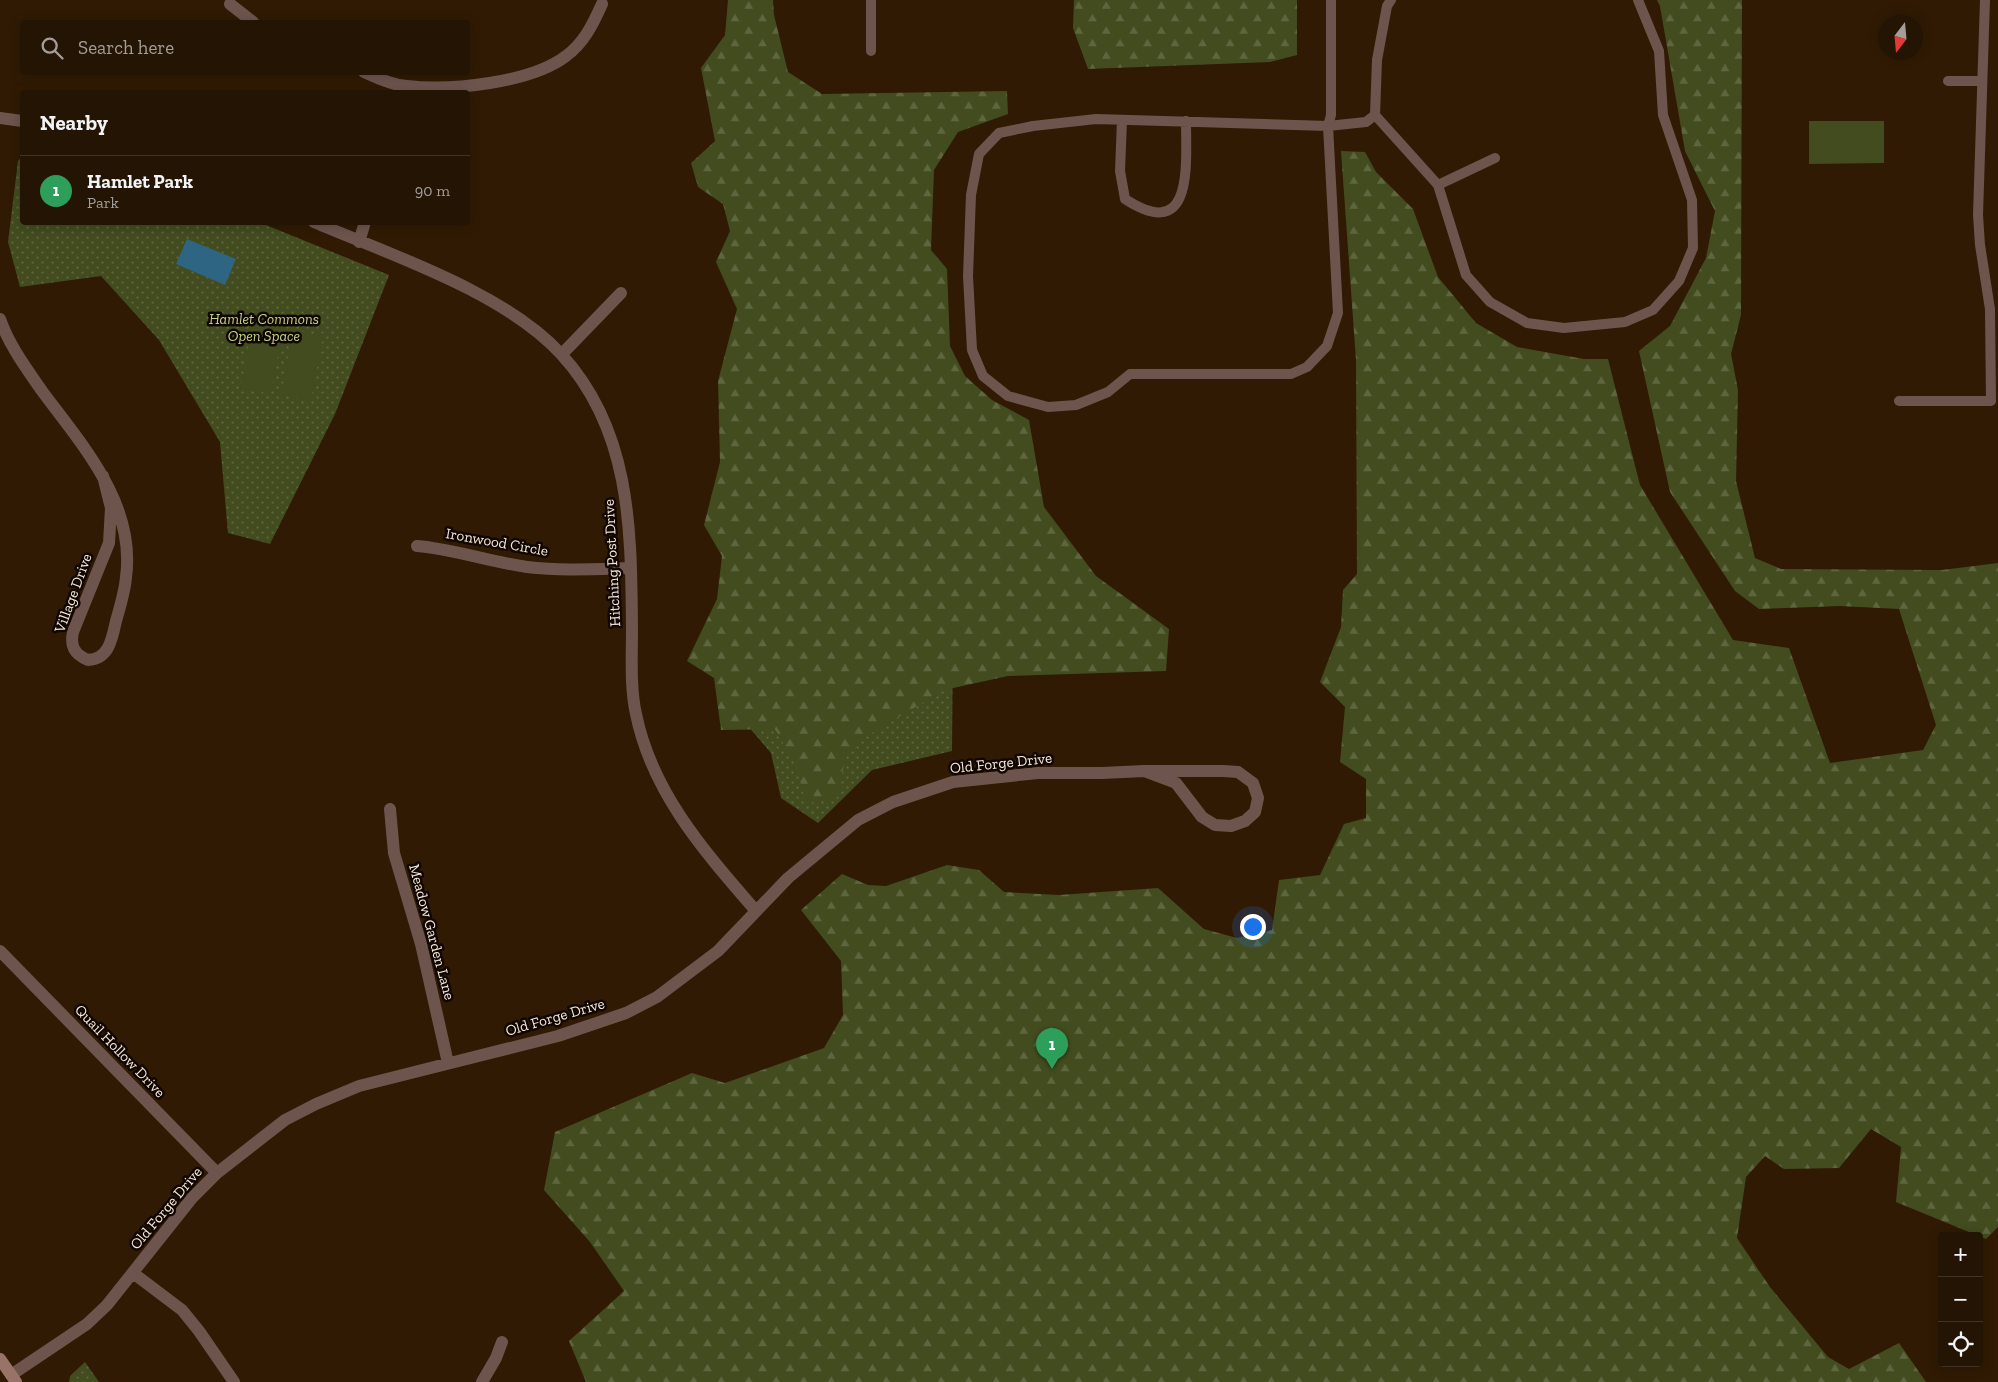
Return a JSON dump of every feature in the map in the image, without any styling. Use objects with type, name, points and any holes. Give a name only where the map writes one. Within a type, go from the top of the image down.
[{"type":"main road","points":[[0,1359],[13,1378]]},
{"type":"street","points":[[230,4],[250,20]]},
{"type":"street","points":[[371,75],[404,89],[473,85],[528,75],[548,67],[565,57],[580,43],[602,4]]},
{"type":"street","points":[[0,118],[20,121]]},
{"type":"street","name":"Hitching Post Drive","points":[[321,225],[482,296],[514,315],[562,354],[582,382],[601,416],[615,447],[628,506],[631,568],[632,687],[636,715],[653,767],[672,806],[694,837],[756,911]]},
{"type":"street","points":[[359,242],[364,225]]},
{"type":"street","points":[[562,354],[621,293]]},
{"type":"street","name":"Village Drive","points":[[0,318],[11,345],[26,369],[103,476],[125,529],[126,576],[109,646],[100,658],[88,660],[77,653],[71,643],[72,632],[109,542],[111,508],[103,476]]},
{"type":"street","name":"Ironwood Circle","points":[[417,546],[441,548],[527,566],[558,569],[631,568]]},
{"type":"street","name":"Old Forge Drive","points":[[13,1378],[87,1324],[133,1273],[192,1198],[216,1173],[271,1130],[316,1104],[359,1086],[558,1036],[626,1013],[657,997],[718,951],[788,878],[858,820],[892,802],[953,782],[1038,773],[1144,771],[1238,772],[1253,783],[1258,798],[1255,812],[1245,821],[1230,826],[1214,826],[1202,817],[1176,783],[1144,771]]},
{"type":"street","name":"Meadow Garden Lane","points":[[390,809],[394,853],[421,944],[448,1063]]},
{"type":"street","name":"Quail Hollow Drive","points":[[0,952],[216,1173]]},
{"type":"street","points":[[133,1273],[182,1310],[234,1382]]},
{"type":"street","points":[[482,1382],[496,1358],[502,1342]]},
{"type":"lane","points":[[871,0],[871,52]]},
{"type":"lane","points":[[1331,0],[1331,115],[1328,126],[1338,313],[1326,346],[1307,368],[1291,374],[1130,374],[1108,392],[1076,405],[1048,407],[1008,396],[983,376],[972,350],[968,276],[971,195],[979,154],[999,133],[1032,126],[1096,119],[1328,126],[1366,122],[1375,115]]},
{"type":"lane","points":[[1391,0],[1387,6],[1378,60],[1375,115],[1438,185],[1466,275],[1490,302],[1527,323],[1564,328],[1625,322],[1653,310],[1679,281],[1693,248],[1692,200],[1663,115],[1659,51],[1638,0]]},
{"type":"lane","points":[[1899,401],[1991,401],[1990,309],[1980,246],[1978,215],[1985,0]]},
{"type":"lane","points":[[1948,81],[1982,82]]},
{"type":"lane","points":[[1122,120],[1120,171],[1125,199],[1144,211],[1164,212],[1178,204],[1186,180],[1186,121]]},
{"type":"lane","points":[[1438,185],[1495,158]]},
{"type":"green space","points":[[728,0],[773,0],[774,15],[788,72],[822,94],[1007,91],[1008,114],[958,132],[934,170],[931,250],[947,269],[950,346],[965,376],[992,400],[1029,420],[1044,507],[1096,576],[1169,629],[1166,671],[1008,676],[944,690],[865,737],[845,759],[838,797],[806,804],[796,766],[775,729],[721,730],[714,678],[687,661],[717,599],[722,556],[704,525],[720,462],[718,381],[737,309],[716,262],[730,231],[723,204],[698,187],[691,163],[715,141],[701,68],[725,35]]},
{"type":"green space","points":[[1074,0],[1297,0],[1297,55],[1270,62],[1088,69],[1073,28]]},
{"type":"green space","points":[[1657,0],[1742,0],[1741,315],[1731,354],[1738,390],[1736,481],[1755,558],[1781,569],[1942,570],[1998,563],[1998,1227],[1986,1239],[1983,1238],[1983,1232],[1969,1232],[1896,1202],[1901,1147],[1871,1129],[1839,1168],[1784,1169],[1765,1156],[1746,1177],[1737,1238],[1770,1287],[1828,1357],[1849,1369],[1899,1343],[1926,1382],[586,1382],[569,1341],[624,1291],[590,1242],[544,1190],[555,1132],[692,1073],[725,1083],[824,1048],[843,1015],[841,961],[801,910],[842,874],[868,885],[886,886],[947,865],[979,870],[1004,892],[1059,895],[1158,888],[1204,929],[1237,938],[1272,930],[1279,880],[1320,875],[1344,824],[1366,818],[1366,779],[1340,762],[1345,707],[1320,682],[1341,627],[1343,590],[1357,574],[1356,360],[1341,151],[1365,152],[1376,172],[1413,209],[1438,277],[1476,323],[1517,347],[1584,359],[1608,359],[1640,485],[1733,640],[1789,648],[1830,763],[1923,750],[1936,725],[1899,609],[1840,606],[1759,609],[1735,591],[1670,492],[1639,351],[1670,326],[1706,258],[1715,211],[1685,151],[1660,6]]},
{"type":"green space","points":[[1809,121],[1884,121],[1884,163],[1809,164]]},
{"type":"green space","name":"Hamlet Commons Open Space","points":[[20,158],[20,225],[266,225],[389,275],[335,414],[270,544],[228,533],[220,442],[159,340],[101,276],[20,287],[8,242],[18,161]]},
{"type":"green space","points":[[253,323],[283,328],[271,394],[241,388]]},
{"type":"green space","points":[[293,330],[323,336],[311,401],[281,395]]},
{"type":"green space","points":[[953,628],[952,751],[872,770],[818,823],[781,798],[771,753],[735,711]]},
{"type":"green space","points":[[85,1362],[99,1382],[69,1382],[70,1376]]},
{"type":"water","points":[[187,239],[236,259],[225,285],[176,264]]},
{"type":"place","name":"Hamlet Park","points":[[1052,1069]]}]
